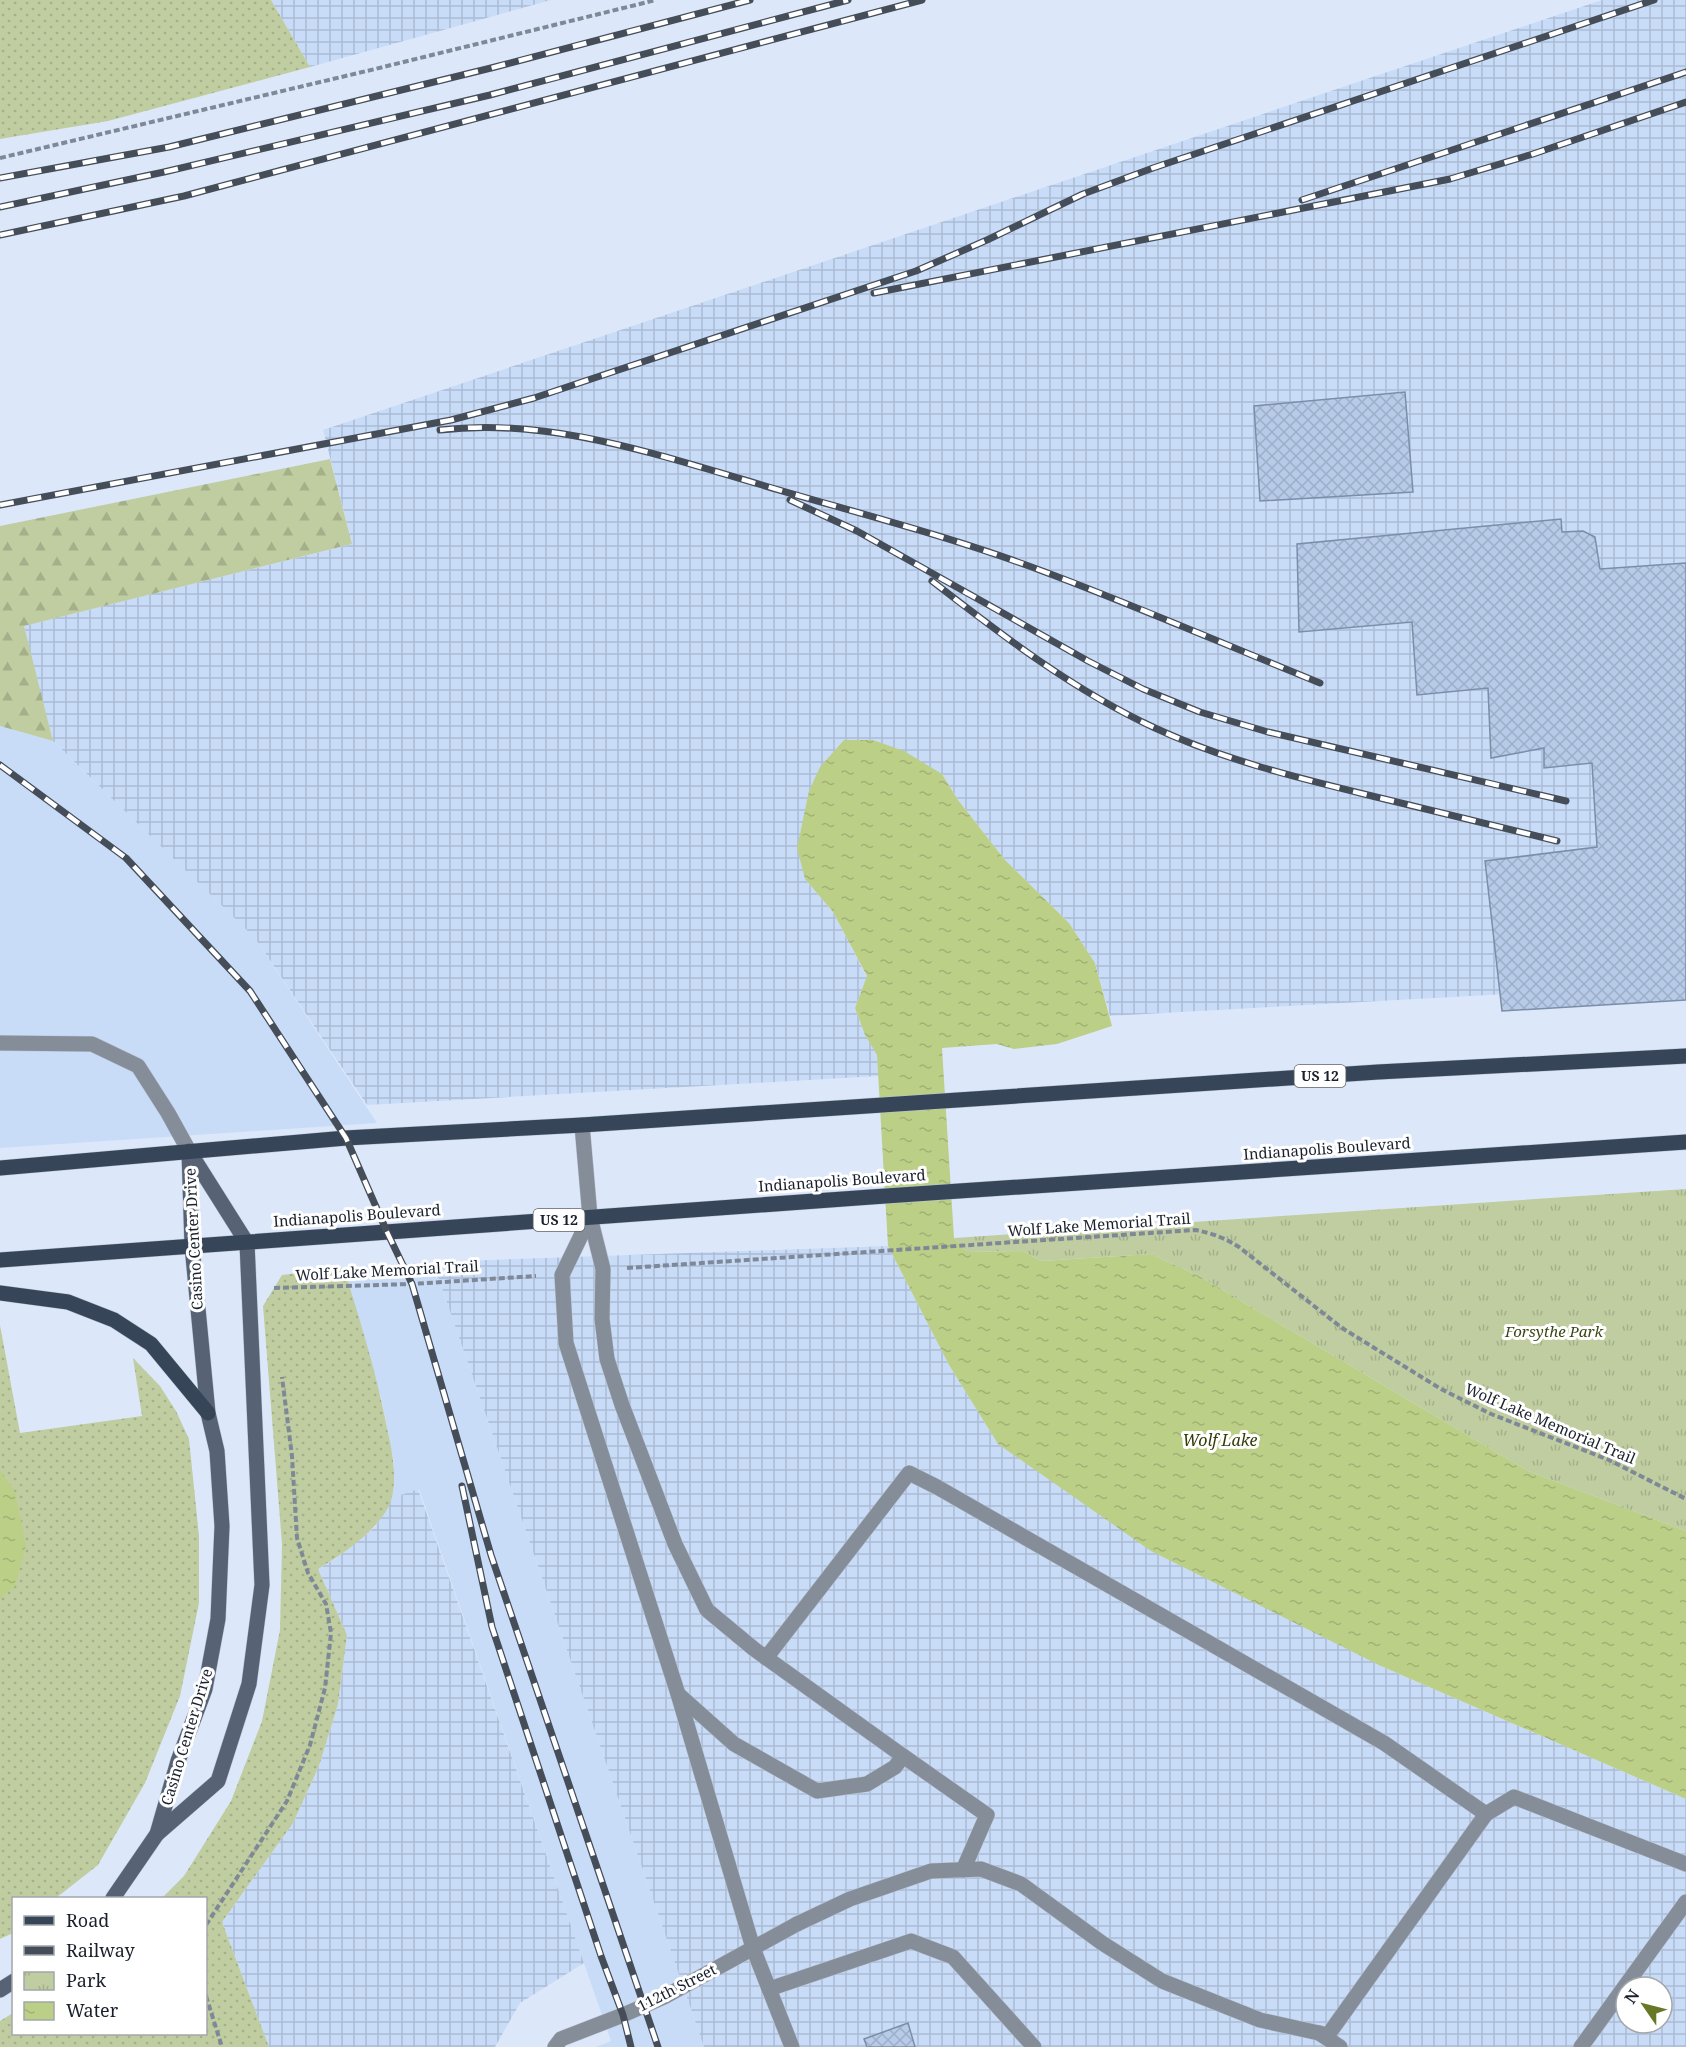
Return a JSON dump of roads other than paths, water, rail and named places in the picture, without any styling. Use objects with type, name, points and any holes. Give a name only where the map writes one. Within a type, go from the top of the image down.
[{"type":"main road","name":"US 12","points":[[0,1167],[346,1138],[582,1125],[1390,1071],[1686,1056]]},
{"type":"main road","name":"Indianapolis Boulevard","points":[[0,1260],[871,1197],[1686,1142]]},
{"type":"main road","points":[[0,1293],[68,1302],[114,1320],[151,1344],[208,1413]]},
{"type":"street","points":[[0,1043],[92,1044],[138,1066],[189,1151]]},
{"type":"street","points":[[582,1125],[590,1217],[603,1269],[602,1319],[608,1359],[622,1405],[675,1544],[706,1610],[899,1761],[987,1815],[963,1870]]},
{"type":"street","name":"Casino Center Drive","points":[[114,1897],[157,1834],[218,1781],[249,1684],[262,1585],[248,1243],[189,1151]]},
{"type":"street","name":"Casino Center Drive","points":[[157,1834],[178,1761],[205,1689],[218,1619],[222,1526],[217,1451],[208,1413],[192,1246],[189,1151]]},
{"type":"street","points":[[590,1217],[562,1275],[566,1343],[678,1694],[753,1948],[792,2047]]},
{"type":"street","points":[[766,1658],[909,1473],[1384,1743],[1486,1814]]},
{"type":"street","points":[[678,1694],[734,1744],[817,1791],[867,1785],[899,1761]]},
{"type":"street","points":[[1319,2033],[1328,2035],[1486,1814],[1514,1797],[1686,1864]]},
{"type":"street","name":"112th Street","points":[[555,2047],[561,2039],[664,1997],[797,1924],[850,1899],[931,1871],[981,1869],[1022,1884],[1102,1943],[1162,1981],[1260,2020],[1319,2033]]},
{"type":"street","points":[[1581,2047],[1686,1902]]},
{"type":"street","points":[[769,1989],[911,1941],[953,1957],[1034,2047]]},
{"type":"street","points":[[1319,2033],[1340,2047]]},
{"type":"water","name":"Wolf Lake","points":[[844,740],[873,740],[904,751],[942,774],[958,800],[1005,860],[1069,923],[1095,963],[1112,1026],[1057,1044],[1014,1049],[997,1044],[942,1048],[954,1238],[967,1252],[1023,1251],[1041,1261],[1151,1254],[1199,1276],[1528,1471],[1686,1531],[1686,1799],[1381,1666],[1151,1551],[998,1444],[949,1365],[888,1246],[877,1055],[865,1035],[855,1008],[867,976],[833,912],[805,879],[797,848],[809,791],[820,767]]},
{"type":"water","points":[[0,1470],[15,1492],[26,1545],[15,1586],[0,1599]]},
{"type":"railway","points":[[0,178],[169,147],[491,68],[750,0]]},
{"type":"railway","points":[[0,207],[164,172],[490,95],[848,0]]},
{"type":"railway","points":[[0,235],[184,196],[922,0]]},
{"type":"railway","points":[[0,505],[451,420],[534,398],[916,271],[1083,194],[1153,168],[1654,0]]},
{"type":"railway","points":[[1302,200],[1686,72]]},
{"type":"railway","points":[[874,293],[1450,179],[1533,154],[1686,102]]},
{"type":"railway","points":[[440,430],[481,427],[563,434],[603,441],[683,462],[1010,559],[1320,683]]},
{"type":"railway","points":[[790,500],[857,531],[1088,661],[1143,689],[1200,712],[1268,732],[1566,801]]},
{"type":"railway","points":[[932,581],[1012,642],[1067,679],[1125,713],[1181,739],[1234,759],[1289,775],[1557,841]]},
{"type":"railway","points":[[0,765],[126,858],[250,991],[346,1138],[412,1284],[491,1555],[658,2047]]},
{"type":"railway","points":[[462,1486],[492,1627],[601,1956],[623,2015],[631,2047]]},
{"type":"park label","name":"Forsythe Park","points":[[1554,1332]]}]
